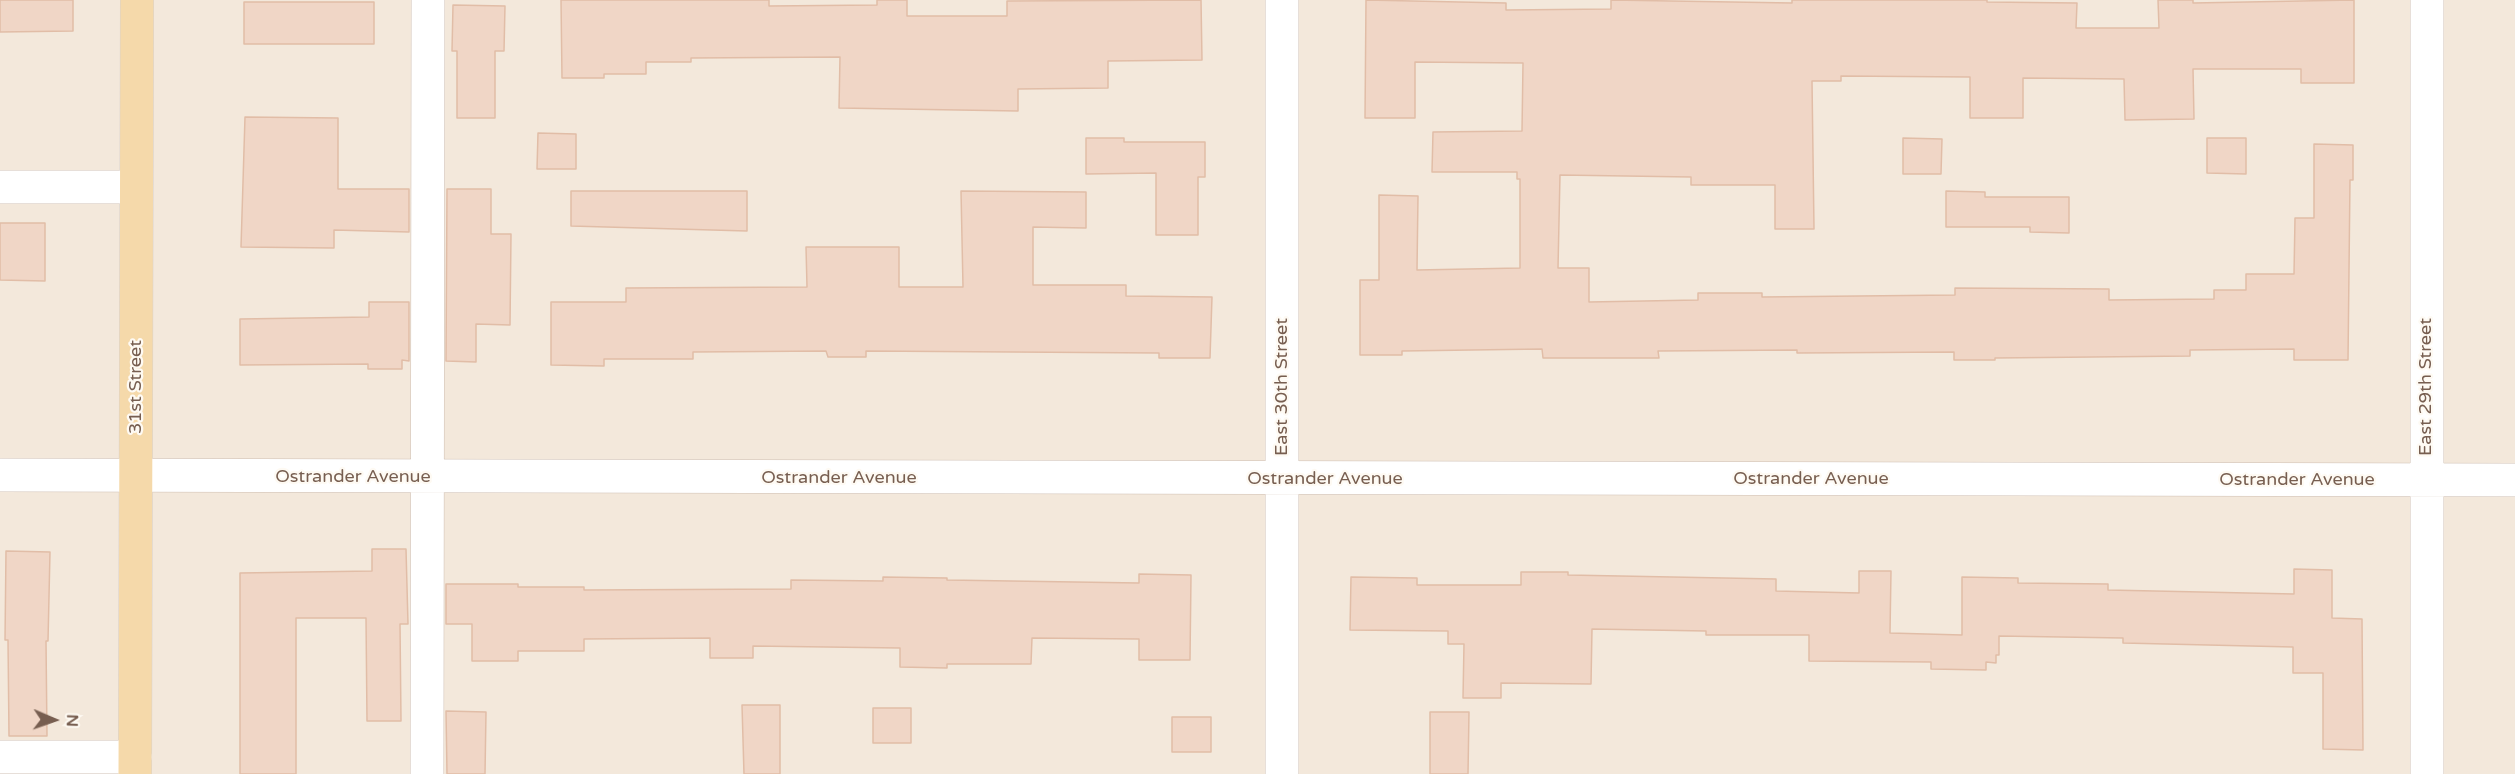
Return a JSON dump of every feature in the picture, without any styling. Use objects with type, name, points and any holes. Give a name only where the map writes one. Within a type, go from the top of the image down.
[{"type":"main road","name":"31st Street","points":[[135,765],[137,0]]},
{"type":"street","points":[[427,774],[428,0]]},
{"type":"street","name":"East 30th Street","points":[[1282,0],[1282,774]]},
{"type":"street","name":"East 29th Street","points":[[2427,0],[2427,774]]},
{"type":"street","points":[[0,187],[136,187]]},
{"type":"street","name":"Ostrander Avenue","points":[[0,476],[2515,480]]},
{"type":"street","points":[[0,757],[135,765]]},
{"type":"shaded area","points":[[0,0],[123,0],[122,774],[0,774]]},
{"type":"shaded area","points":[[151,0],[2515,0],[2515,774],[148,774]]},
{"type":"building","points":[[0,0],[73,0],[73,31],[0,32]]},
{"type":"building","points":[[561,0],[769,0],[769,6],[877,5],[877,0],[907,0],[907,16],[1007,16],[1007,1],[1201,0],[1202,60],[1108,61],[1108,88],[1018,89],[1018,111],[839,108],[840,57],[691,58],[691,62],[646,62],[646,74],[604,74],[604,78],[562,78]]},
{"type":"building","points":[[1366,0],[1506,3],[1506,10],[1611,9],[1611,0],[1792,3],[1792,0],[1987,0],[1987,2],[2077,3],[2076,28],[2159,28],[2158,0],[2193,0],[2193,3],[2354,0],[2354,83],[2301,83],[2301,69],[2193,69],[2194,119],[2125,120],[2124,79],[2023,78],[2023,118],[1970,118],[1970,77],[1841,76],[1841,81],[1812,81],[1814,229],[1775,229],[1775,185],[1691,185],[1691,177],[1560,175],[1558,268],[1589,268],[1589,302],[1698,300],[1698,293],[1762,293],[1762,297],[1955,295],[1955,288],[2109,289],[2109,300],[2214,299],[2214,290],[2246,290],[2246,274],[2294,274],[2295,218],[2314,218],[2314,144],[2353,145],[2353,180],[2350,180],[2348,360],[2294,360],[2294,349],[2190,350],[2190,356],[1995,358],[1995,360],[1954,360],[1954,352],[1797,353],[1797,350],[1658,351],[1659,358],[1543,358],[1542,349],[1402,351],[1402,355],[1360,355],[1360,280],[1379,280],[1379,195],[1418,196],[1417,270],[1520,268],[1520,179],[1517,179],[1517,172],[1432,172],[1433,132],[1522,131],[1523,63],[1415,62],[1415,118],[1365,118]]},
{"type":"building","points":[[244,2],[374,2],[374,44],[244,44]]},
{"type":"building","points":[[453,5],[505,6],[504,51],[495,51],[495,118],[457,118],[457,51],[452,51]]},
{"type":"building","points":[[245,117],[338,118],[338,189],[409,189],[409,232],[334,230],[334,248],[241,247]]},
{"type":"building","points":[[538,133],[576,134],[576,169],[537,169]]},
{"type":"building","points":[[1086,138],[1124,138],[1124,142],[1205,142],[1205,177],[1198,177],[1198,235],[1156,235],[1156,173],[1086,174]]},
{"type":"building","points":[[1903,138],[1942,139],[1941,174],[1903,174]]},
{"type":"building","points":[[2207,138],[2246,138],[2246,174],[2207,173]]},
{"type":"building","points":[[447,189],[491,189],[491,234],[511,234],[510,325],[476,324],[476,362],[446,361]]},
{"type":"building","points":[[571,191],[747,191],[747,231],[571,226]]},
{"type":"building","points":[[961,191],[1086,192],[1086,228],[1033,227],[1033,285],[1126,285],[1126,296],[1212,297],[1210,358],[1159,358],[1159,353],[866,351],[866,357],[828,357],[826,351],[693,352],[693,359],[604,359],[604,366],[551,365],[551,302],[626,302],[626,288],[807,287],[806,247],[899,247],[899,287],[963,287]]},
{"type":"building","points":[[1946,191],[1985,192],[1985,197],[2069,197],[2069,233],[2030,232],[2030,227],[1946,227]]},
{"type":"building","points":[[0,223],[45,223],[45,281],[0,280]]},
{"type":"building","points":[[369,302],[409,302],[409,361],[402,360],[402,369],[368,369],[368,364],[240,365],[240,319],[369,317]]},
{"type":"building","points":[[372,549],[406,549],[408,624],[400,624],[401,721],[367,721],[366,618],[296,618],[296,774],[240,774],[240,573],[372,571]]},
{"type":"building","points":[[6,551],[50,552],[48,641],[46,641],[47,736],[9,736],[8,640],[5,640]]},
{"type":"building","points":[[2294,569],[2332,570],[2332,618],[2362,619],[2363,750],[2323,749],[2323,673],[2293,673],[2293,647],[2123,643],[2123,638],[1999,636],[1999,655],[1996,655],[1996,663],[1986,662],[1986,670],[1931,669],[1931,662],[1809,661],[1809,635],[1706,635],[1706,631],[1592,629],[1591,684],[1501,683],[1501,698],[1463,698],[1464,644],[1448,644],[1448,631],[1350,630],[1351,577],[1417,578],[1417,585],[1521,585],[1521,572],[1568,572],[1568,575],[1776,579],[1776,591],[1859,593],[1859,571],[1891,571],[1890,633],[1962,635],[1962,577],[2018,578],[2018,583],[2108,584],[2108,590],[2294,594]]},
{"type":"building","points":[[1139,574],[1191,575],[1190,660],[1139,660],[1139,639],[1032,638],[1031,664],[947,664],[947,668],[900,667],[900,648],[753,646],[753,658],[710,658],[710,638],[584,639],[584,651],[518,651],[518,661],[472,661],[472,624],[446,624],[446,584],[518,584],[518,587],[584,587],[584,590],[791,589],[791,580],[883,581],[883,577],[1139,583]]},
{"type":"building","points":[[742,705],[780,705],[780,774],[744,774]]},
{"type":"building","points":[[873,708],[911,708],[911,743],[873,743]]},
{"type":"building","points":[[446,711],[486,712],[485,774],[447,774]]},
{"type":"building","points":[[1430,712],[1469,712],[1468,774],[1430,774]]},
{"type":"building","points":[[1172,717],[1211,717],[1211,752],[1172,752]]}]
